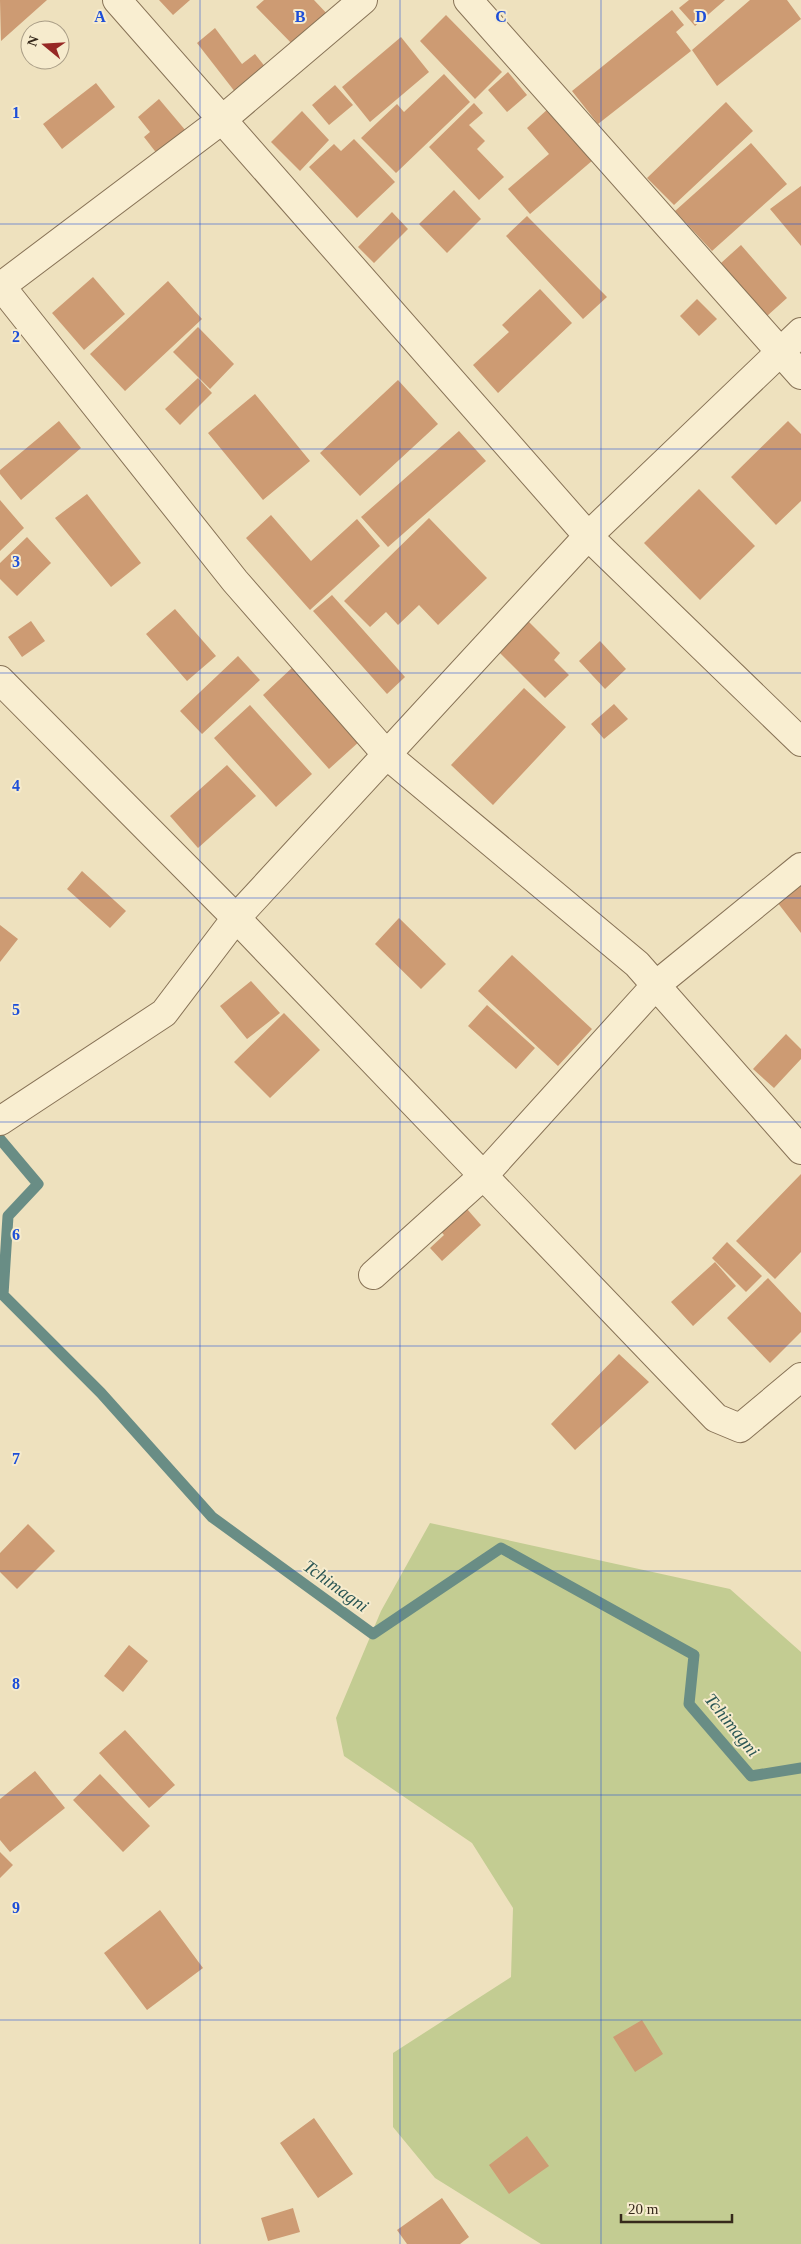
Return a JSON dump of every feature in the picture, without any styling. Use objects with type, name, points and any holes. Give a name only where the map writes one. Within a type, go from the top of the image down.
[{"type":"street","points":[[117,0],[588,536],[801,742]]},
{"type":"street","points":[[363,0],[223,119],[0,286],[235,581],[388,756],[637,964],[801,1150]]},
{"type":"street","points":[[468,0],[801,375]]},
{"type":"street","points":[[4,1119],[164,1013],[236,918],[388,756],[588,536],[801,332]]},
{"type":"street","points":[[0,680],[236,918],[484,1174],[716,1418],[740,1428],[801,1377]]},
{"type":"street","points":[[373,1275],[484,1174],[656,984],[801,867]]},
{"type":"green space","points":[[430,1523],[730,1589],[801,1652],[801,2244],[541,2244],[435,2178],[393,2127],[393,2053],[511,1977],[513,1908],[472,1843],[344,1756],[336,1718],[381,1611]]},
{"type":"building","points":[[0,0],[47,0],[25,20],[20,20],[20,24],[1,41]]},
{"type":"building","points":[[159,0],[190,0],[173,15]]},
{"type":"building","points":[[264,0],[314,0],[331,18],[298,50],[256,7]]},
{"type":"building","points":[[689,0],[725,0],[695,26],[679,8]]},
{"type":"building","points":[[750,0],[787,0],[801,19],[717,86],[692,50]]},
{"type":"building","points":[[672,10],[684,25],[676,32],[691,51],[598,124],[572,91]]},
{"type":"building","points":[[446,15],[502,72],[475,99],[420,41]]},
{"type":"building","points":[[215,28],[242,64],[255,54],[270,73],[239,97],[197,43]]},
{"type":"building","points":[[401,37],[429,72],[370,122],[342,87]]},
{"type":"building","points":[[508,72],[527,95],[507,112],[488,90]]},
{"type":"building","points":[[444,74],[470,102],[396,173],[361,138],[397,104],[404,112]]},
{"type":"building","points":[[96,83],[115,107],[62,149],[43,124]]},
{"type":"building","points":[[335,85],[353,105],[329,125],[312,105]]},
{"type":"building","points":[[159,99],[186,131],[158,155],[144,137],[150,132],[138,117]]},
{"type":"building","points":[[726,102],[753,131],[674,205],[647,178]]},
{"type":"building","points":[[474,103],[483,113],[469,125],[485,141],[477,149],[504,177],[479,200],[429,147]]},
{"type":"building","points":[[549,108],[593,160],[530,214],[508,189],[549,154],[527,128]]},
{"type":"building","points":[[302,111],[329,140],[300,171],[271,142]]},
{"type":"building","points":[[354,139],[395,182],[357,218],[309,167],[334,144],[341,151]]},
{"type":"building","points":[[751,143],[787,184],[712,251],[675,211]]},
{"type":"building","points":[[801,186],[801,246],[770,209]]},
{"type":"building","points":[[454,190],[481,219],[447,253],[419,224]]},
{"type":"building","points":[[392,212],[408,229],[374,263],[358,247]]},
{"type":"building","points":[[527,216],[607,297],[583,319],[506,236]]},
{"type":"building","points":[[741,245],[787,298],[767,316],[721,263]]},
{"type":"building","points":[[93,277],[125,314],[84,350],[52,313]]},
{"type":"building","points":[[168,281],[202,319],[125,391],[90,354]]},
{"type":"building","points":[[540,289],[572,323],[498,393],[473,365],[509,332],[502,325]]},
{"type":"building","points":[[697,299],[717,319],[699,336],[680,316]]},
{"type":"building","points":[[198,327],[234,364],[210,389],[173,352]]},
{"type":"building","points":[[198,378],[212,393],[180,425],[165,409]]},
{"type":"building","points":[[398,380],[438,424],[360,496],[320,453]]},
{"type":"building","points":[[255,394],[310,461],[263,500],[208,433]]},
{"type":"building","points":[[59,421],[81,448],[21,500],[0,474],[0,470]]},
{"type":"building","points":[[788,421],[801,434],[801,501],[776,525],[731,477]]},
{"type":"building","points":[[459,431],[486,461],[388,547],[361,517]]},
{"type":"building","points":[[699,489],[755,546],[700,600],[644,543]]},
{"type":"building","points":[[87,494],[141,563],[111,587],[55,518]]},
{"type":"building","points":[[0,500],[24,528],[0,551]]},
{"type":"building","points":[[271,515],[311,561],[357,519],[380,546],[310,610],[246,538]]},
{"type":"building","points":[[429,518],[487,578],[438,625],[419,605],[398,625],[386,612],[370,627],[344,601]]},
{"type":"building","points":[[27,537],[51,563],[17,596],[0,579],[0,563]]},
{"type":"building","points":[[332,595],[405,677],[387,694],[313,611]]},
{"type":"building","points":[[175,609],[216,656],[187,681],[146,634]]},
{"type":"building","points":[[527,620],[560,653],[554,660],[569,675],[545,698],[496,649]]},
{"type":"building","points":[[31,621],[45,641],[22,657],[8,637]]},
{"type":"building","points":[[600,641],[626,669],[605,689],[579,661]]},
{"type":"building","points":[[238,656],[260,680],[202,734],[180,711]]},
{"type":"building","points":[[294,666],[361,740],[329,769],[263,695]]},
{"type":"building","points":[[524,688],[566,727],[493,805],[451,765]]},
{"type":"building","points":[[614,704],[628,719],[604,739],[591,724]]},
{"type":"building","points":[[250,705],[312,774],[276,807],[214,738]]},
{"type":"building","points":[[227,765],[256,796],[198,848],[170,816]]},
{"type":"building","points":[[82,871],[126,911],[110,928],[67,889]]},
{"type":"building","points":[[801,877],[801,933],[774,898]]},
{"type":"building","points":[[399,918],[446,964],[421,989],[375,944]]},
{"type":"building","points":[[0,925],[18,939],[0,962]]},
{"type":"building","points":[[512,955],[592,1029],[558,1066],[478,991]]},
{"type":"building","points":[[251,981],[280,1013],[247,1039],[220,1006]]},
{"type":"building","points":[[487,1005],[535,1048],[516,1069],[468,1026]]},
{"type":"building","points":[[284,1013],[320,1050],[270,1098],[234,1062]]},
{"type":"building","points":[[786,1034],[801,1049],[801,1059],[774,1088],[753,1069]]},
{"type":"building","points":[[801,1174],[801,1252],[775,1279],[736,1241]]},
{"type":"building","points":[[460,1201],[481,1225],[442,1261],[430,1248],[444,1235],[435,1225]]},
{"type":"building","points":[[727,1242],[762,1276],[746,1292],[712,1258]]},
{"type":"building","points":[[715,1262],[736,1286],[693,1326],[671,1302]]},
{"type":"building","points":[[768,1278],[801,1313],[801,1332],[770,1363],[727,1318]]},
{"type":"building","points":[[619,1354],[649,1382],[575,1450],[551,1424]]},
{"type":"building","points":[[28,1524],[55,1551],[17,1589],[0,1572],[0,1553]]},
{"type":"building","points":[[129,1645],[148,1661],[123,1692],[104,1676]]},
{"type":"building","points":[[125,1730],[175,1785],[149,1808],[99,1753]]},
{"type":"building","points":[[35,1771],[65,1808],[10,1852],[0,1840],[0,1799]]},
{"type":"building","points":[[100,1774],[150,1826],[123,1852],[73,1800]]},
{"type":"building","points":[[0,1852],[13,1865],[0,1878]]},
{"type":"building","points":[[160,1910],[203,1968],[147,2010],[104,1953]]},
{"type":"building","points":[[642,2020],[663,2054],[635,2072],[613,2037]]},
{"type":"building","points":[[314,2118],[353,2174],[318,2198],[280,2143]]},
{"type":"building","points":[[527,2136],[549,2166],[509,2194],[489,2165]]},
{"type":"building","points":[[442,2198],[469,2237],[460,2244],[407,2244],[397,2230]]},
{"type":"building","points":[[293,2208],[300,2232],[268,2241],[261,2218]]},
{"type":"waterway","name":"Tchimagni","points":[[0,1139],[38,1184],[8,1216],[3,1295],[101,1393],[212,1517],[373,1634],[501,1548],[694,1655],[689,1704],[751,1776],[801,1768]]}]
